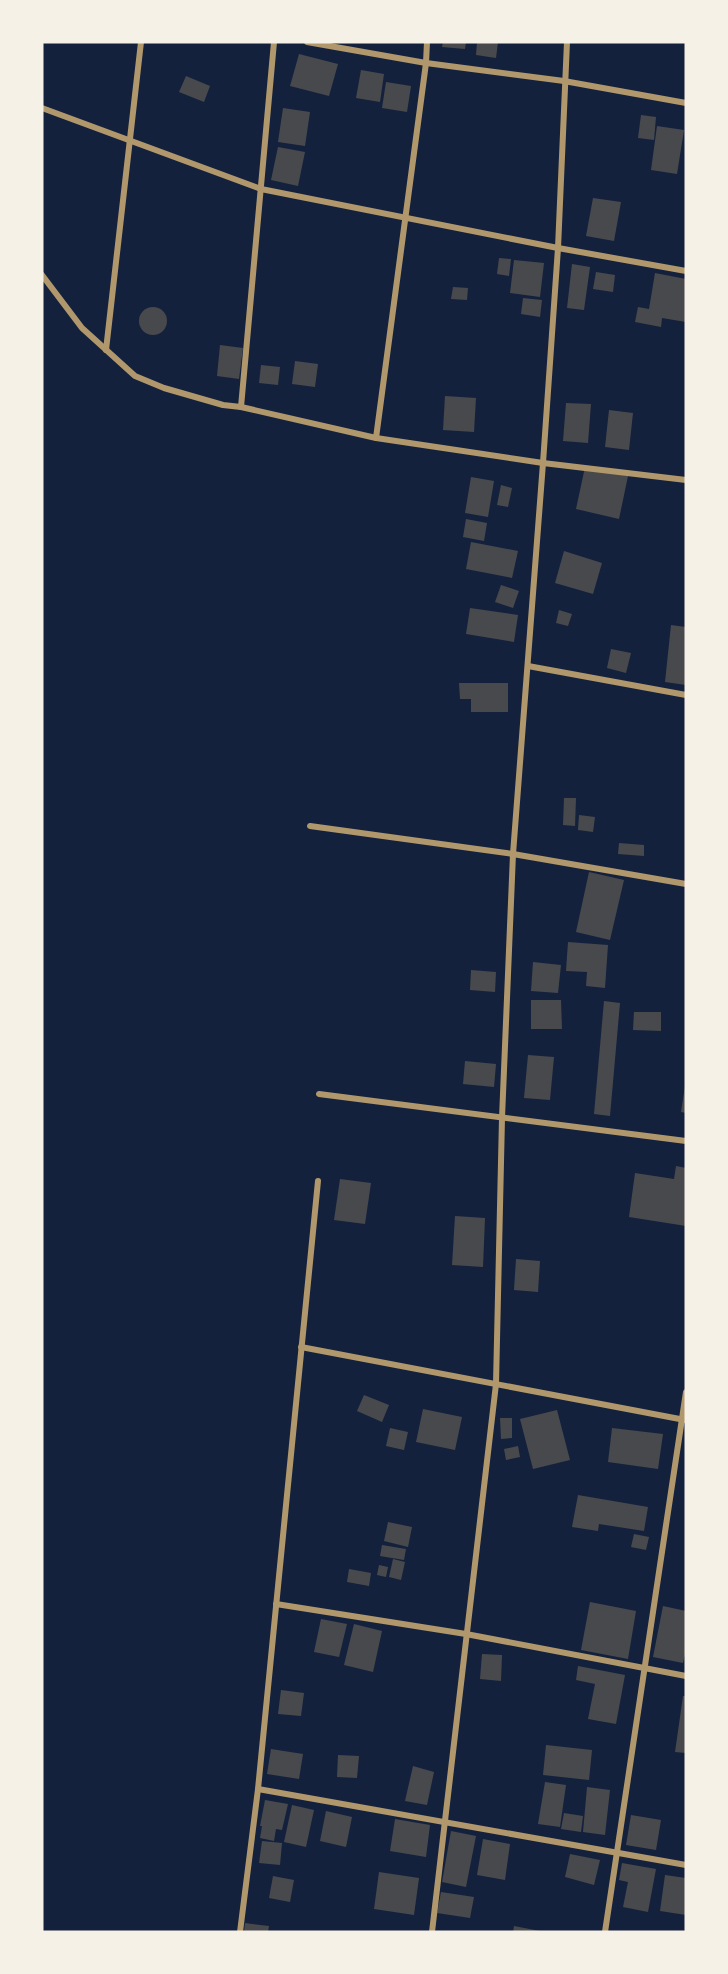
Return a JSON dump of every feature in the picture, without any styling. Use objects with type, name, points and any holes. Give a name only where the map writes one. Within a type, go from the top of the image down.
[{"type":"street","points":[[106,350],[141,42]]},
{"type":"street","points":[[240,407],[274,42]]},
{"type":"street","points":[[307,42],[426,63],[564,81],[686,102]]},
{"type":"street","points":[[375,438],[427,42]]},
{"type":"street","points":[[432,1932],[496,1384],[502,1118],[513,854],[558,248],[567,42]]},
{"type":"street","points":[[42,108],[261,189],[686,271]]},
{"type":"street","points":[[42,275],[82,328],[135,376],[164,388],[223,405],[375,438],[543,463],[686,480]]},
{"type":"street","points":[[528,666],[686,695]]},
{"type":"street","points":[[310,826],[513,854],[686,884]]},
{"type":"street","points":[[319,1094],[686,1141]]},
{"type":"street","points":[[240,1932],[258,1789],[318,1181]]},
{"type":"street","points":[[301,1347],[684,1420]]},
{"type":"street","points":[[605,1932],[684,1420],[686,1392]]},
{"type":"street","points":[[276,1604],[466,1634],[686,1676]]},
{"type":"street","points":[[258,1789],[686,1865]]},
{"type":"building","points":[[443,42],[466,42],[465,49],[442,47]]},
{"type":"building","points":[[477,42],[498,42],[496,58],[476,55]]},
{"type":"building","points":[[299,54],[338,64],[329,96],[290,86]]},
{"type":"building","points":[[361,70],[384,74],[380,102],[356,98]]},
{"type":"building","points":[[186,76],[210,86],[204,102],[179,92]]},
{"type":"building","points":[[386,82],[411,86],[407,112],[382,108]]},
{"type":"building","points":[[283,108],[310,112],[305,146],[278,142]]},
{"type":"building","points":[[641,115],[656,117],[654,140],[638,138]]},
{"type":"building","points":[[657,126],[684,130],[677,174],[651,170]]},
{"type":"building","points":[[278,147],[305,152],[298,186],[271,180]]},
{"type":"building","points":[[593,198],[621,202],[614,241],[586,236]]},
{"type":"building","points":[[499,258],[511,259],[509,276],[497,274]]},
{"type":"building","points":[[514,260],[544,263],[540,297],[510,293]]},
{"type":"building","points":[[572,264],[590,267],[584,310],[567,308]]},
{"type":"building","points":[[596,272],[615,275],[613,292],[593,289]]},
{"type":"building","points":[[655,273],[686,279],[686,322],[662,318],[661,327],[635,322],[638,307],[649,309]]},
{"type":"building","points":[[453,287],[468,288],[467,300],[451,299]]},
{"type":"building","points":[[523,298],[542,300],[540,317],[521,314]]},
{"type":"building","points":[[153,307],[163,311],[167,321],[163,331],[153,335],[143,331],[139,321],[143,311]]},
{"type":"building","points":[[220,345],[243,348],[239,379],[217,376]]},
{"type":"building","points":[[295,361],[318,364],[315,387],[292,384]]},
{"type":"building","points":[[261,365],[280,367],[278,385],[259,383]]},
{"type":"building","points":[[445,396],[476,398],[474,432],[443,430]]},
{"type":"building","points":[[566,403],[591,404],[588,443],[563,441]]},
{"type":"building","points":[[609,410],[633,413],[629,450],[605,447]]},
{"type":"building","points":[[585,467],[628,476],[619,519],[576,509]]},
{"type":"building","points":[[471,477],[494,481],[488,517],[465,513]]},
{"type":"building","points":[[501,485],[512,488],[508,507],[497,505]]},
{"type":"building","points":[[466,519],[487,523],[484,541],[463,537]]},
{"type":"building","points":[[471,542],[518,551],[512,578],[466,569]]},
{"type":"building","points":[[564,551],[602,563],[593,594],[555,583]]},
{"type":"building","points":[[501,585],[519,591],[513,608],[495,602]]},
{"type":"building","points":[[470,608],[518,615],[514,642],[466,634]]},
{"type":"building","points":[[559,610],[572,614],[568,626],[556,623]]},
{"type":"building","points":[[671,625],[686,627],[686,685],[665,682]]},
{"type":"building","points":[[611,649],[631,653],[626,673],[607,668]]},
{"type":"building","points":[[459,683],[508,683],[508,712],[471,712],[471,699],[460,699]]},
{"type":"building","points":[[564,798],[576,798],[575,826],[563,825]]},
{"type":"building","points":[[579,815],[595,817],[593,832],[578,830]]},
{"type":"building","points":[[619,843],[644,845],[644,856],[618,854]]},
{"type":"building","points":[[589,872],[624,880],[610,940],[576,932]]},
{"type":"building","points":[[568,942],[608,945],[605,988],[586,986],[587,972],[566,971]]},
{"type":"building","points":[[533,962],[561,965],[558,993],[531,991]]},
{"type":"building","points":[[471,970],[496,972],[495,992],[470,990]]},
{"type":"building","points":[[531,1000],[561,1000],[562,1029],[531,1029]]},
{"type":"building","points":[[604,1001],[620,1003],[610,1116],[594,1114]]},
{"type":"building","points":[[634,1012],[661,1012],[661,1031],[633,1030]]},
{"type":"building","points":[[528,1055],[554,1057],[550,1100],[524,1098]]},
{"type":"building","points":[[465,1061],[496,1064],[494,1087],[463,1084]]},
{"type":"building","points":[[686,1086],[686,1113],[681,1112]]},
{"type":"building","points":[[676,1166],[686,1168],[686,1226],[629,1217],[635,1173],[674,1179]]},
{"type":"building","points":[[340,1179],[371,1183],[365,1224],[334,1220]]},
{"type":"building","points":[[455,1216],[485,1218],[483,1267],[452,1265]]},
{"type":"building","points":[[516,1259],[540,1261],[538,1292],[514,1290]]},
{"type":"building","points":[[364,1395],[389,1405],[382,1422],[357,1411]]},
{"type":"building","points":[[423,1409],[462,1417],[455,1450],[416,1442]]},
{"type":"building","points":[[557,1410],[570,1460],[533,1469],[520,1419]]},
{"type":"building","points":[[500,1418],[512,1418],[512,1438],[501,1439]]},
{"type":"building","points":[[390,1428],[408,1432],[404,1450],[386,1446]]},
{"type":"building","points":[[612,1428],[663,1434],[658,1469],[608,1462]]},
{"type":"building","points":[[518,1446],[520,1457],[506,1460],[504,1449]]},
{"type":"building","points":[[578,1495],[648,1507],[644,1531],[599,1524],[598,1531],[572,1527]]},
{"type":"building","points":[[388,1522],[412,1527],[408,1547],[384,1541]]},
{"type":"building","points":[[634,1534],[649,1537],[646,1550],[631,1547]]},
{"type":"building","points":[[382,1545],[406,1549],[404,1560],[380,1556]]},
{"type":"building","points":[[393,1559],[405,1562],[401,1580],[389,1577]]},
{"type":"building","points":[[379,1565],[388,1567],[386,1577],[377,1575]]},
{"type":"building","points":[[349,1569],[371,1573],[369,1586],[347,1582]]},
{"type":"building","points":[[590,1602],[636,1611],[628,1659],[581,1650]]},
{"type":"building","points":[[663,1606],[686,1611],[686,1650],[683,1663],[653,1657]]},
{"type":"building","points":[[321,1619],[347,1624],[339,1657],[314,1652]]},
{"type":"building","points":[[354,1624],[382,1631],[373,1672],[344,1665]]},
{"type":"building","points":[[482,1654],[502,1655],[501,1681],[480,1679]]},
{"type":"building","points":[[578,1666],[625,1675],[616,1724],[588,1719],[595,1684],[576,1680]]},
{"type":"building","points":[[281,1690],[304,1693],[301,1716],[278,1714]]},
{"type":"building","points":[[683,1696],[686,1696],[686,1753],[675,1752]]},
{"type":"building","points":[[546,1745],[592,1750],[589,1780],[543,1775]]},
{"type":"building","points":[[271,1749],[303,1754],[299,1779],[267,1774]]},
{"type":"building","points":[[338,1755],[359,1756],[357,1778],[337,1777]]},
{"type":"building","points":[[413,1766],[434,1772],[427,1805],[405,1801]]},
{"type":"building","points":[[545,1782],[566,1785],[560,1827],[538,1824]]},
{"type":"building","points":[[587,1787],[610,1790],[605,1835],[583,1832]]},
{"type":"building","points":[[265,1800],[288,1804],[282,1830],[276,1829],[274,1841],[260,1838]]},
{"type":"building","points":[[292,1805],[314,1810],[306,1847],[284,1842]]},
{"type":"building","points":[[326,1811],[352,1817],[346,1847],[320,1841]]},
{"type":"building","points":[[564,1813],[583,1816],[581,1832],[561,1829]]},
{"type":"building","points":[[631,1815],[661,1820],[656,1850],[626,1845]]},
{"type":"building","points":[[395,1819],[430,1825],[426,1857],[390,1851]]},
{"type":"building","points":[[451,1831],[476,1836],[466,1887],[442,1882]]},
{"type":"building","points":[[483,1839],[510,1844],[505,1880],[477,1875]]},
{"type":"building","points":[[262,1841],[282,1843],[280,1865],[259,1863]]},
{"type":"building","points":[[570,1854],[600,1860],[594,1885],[565,1877]]},
{"type":"building","points":[[622,1863],[656,1869],[648,1912],[623,1907],[628,1882],[619,1880]]},
{"type":"building","points":[[379,1872],[419,1878],[414,1915],[374,1909]]},
{"type":"building","points":[[665,1875],[686,1878],[686,1915],[660,1911]]},
{"type":"building","points":[[273,1876],[294,1880],[290,1902],[269,1898]]},
{"type":"building","points":[[441,1892],[474,1897],[470,1918],[437,1913]]},
{"type":"building","points":[[245,1923],[269,1926],[268,1932],[244,1932]]},
{"type":"building","points":[[514,1926],[540,1931],[540,1932],[513,1932]]}]
